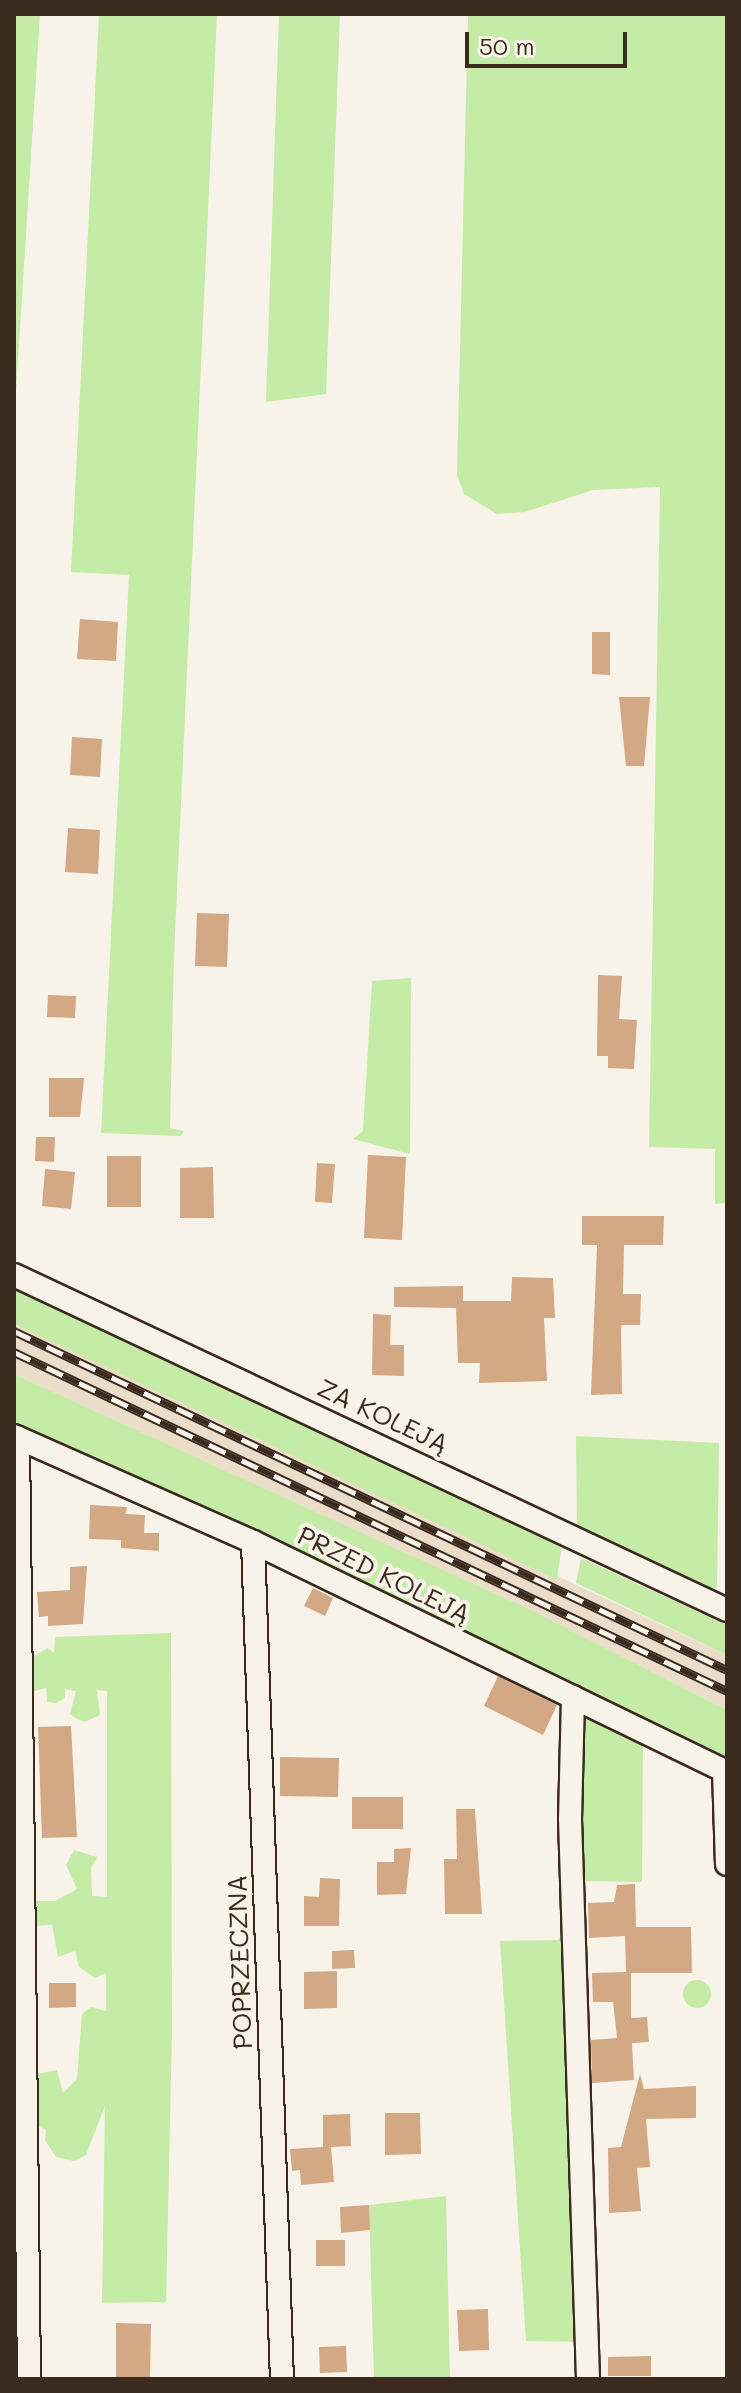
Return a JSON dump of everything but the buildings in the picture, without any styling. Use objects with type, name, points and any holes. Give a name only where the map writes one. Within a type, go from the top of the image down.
[{"type":"street","name":"ZA KOLEJĄ","points":[[14,1275],[727,1610]]},
{"type":"street","name":"PRZED KOLEJĄ","points":[[16,1437],[253,1542],[725,1771]]},
{"type":"street","points":[[16,1437],[29,2379]]},
{"type":"street","name":"POPRZECZNA","points":[[253,1542],[282,2379]]},
{"type":"street","points":[[573,1697],[570,1819],[588,2379]]},
{"type":"street","points":[[725,1771],[727,1864]]},
{"type":"shaded area","points":[[14,1324],[727,1655],[727,1710],[527,1608],[14,1374]]},
{"type":"green space","points":[[14,14],[40,14],[14,423]]},
{"type":"green space","points":[[99,14],[217,14],[174,956],[170,1128],[184,1131],[181,1136],[101,1133],[129,575],[71,572]]},
{"type":"green space","points":[[279,14],[340,14],[326,394],[266,402]]},
{"type":"green space","points":[[468,14],[727,14],[727,1203],[715,1204],[715,1149],[649,1147],[660,487],[593,490],[525,512],[497,514],[464,494],[457,475]]},
{"type":"green space","points":[[411,978],[410,1154],[353,1139],[363,1131],[372,981]]},
{"type":"green space","points":[[14,1286],[562,1543],[557,1580],[14,1324]]},
{"type":"green space","points":[[14,1374],[527,1608],[727,1710],[727,1762],[14,1422]]},
{"type":"green space","points":[[576,1436],[719,1443],[717,1588],[705,1589],[577,1531]]},
{"type":"green space","points":[[581,1558],[727,1625],[727,1655],[576,1583]]},
{"type":"green space","points":[[171,1633],[172,2033],[166,2302],[102,2303],[105,2106],[86,2155],[74,2161],[56,2157],[45,2140],[46,2130],[36,2125],[32,2075],[57,2070],[63,2093],[77,2079],[82,2014],[91,2007],[106,2011],[106,1973],[95,1978],[79,1967],[75,1951],[58,1957],[52,1925],[31,1926],[26,1912],[36,1901],[55,1901],[77,1889],[66,1865],[74,1850],[97,1857],[91,1869],[92,1896],[107,1897],[107,1691],[97,1690],[100,1715],[85,1722],[77,1719],[70,1714],[76,1691],[65,1689],[65,1698],[56,1703],[47,1702],[46,1688],[31,1692],[27,1660],[48,1648],[54,1653],[55,1637]]},
{"type":"green space","points":[[586,1715],[643,1740],[642,1882],[578,1881],[579,1722]]},
{"type":"green space","points":[[565,1933],[579,2342],[526,2341],[500,1941],[558,1940]]},
{"type":"green space","points":[[697,1980],[707,1984],[711,1994],[707,2004],[697,2008],[687,2004],[683,1994],[687,1984]]},
{"type":"green space","points":[[446,2196],[450,2379],[374,2379],[369,2205]]},
{"type":"railway","points":[[14,1331],[727,1670]]},
{"type":"railway","points":[[14,1352],[727,1691]]}]
